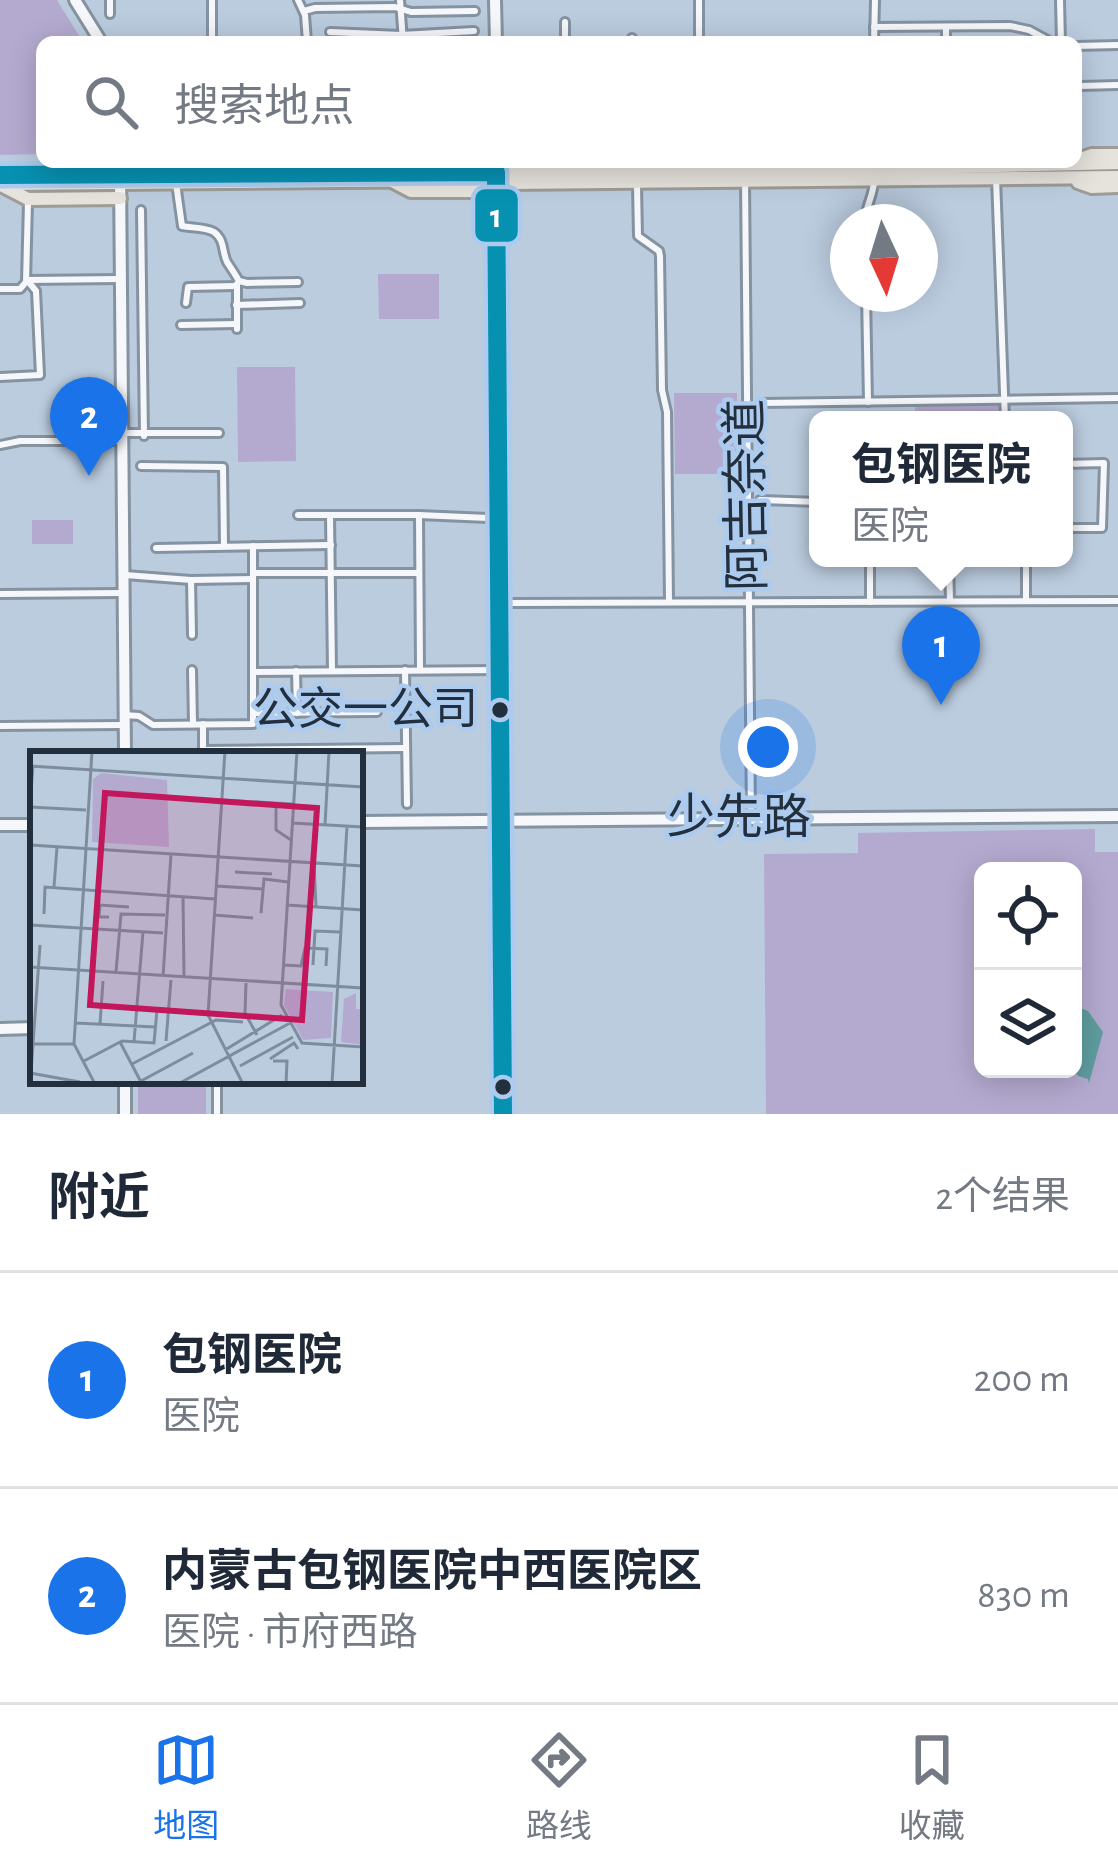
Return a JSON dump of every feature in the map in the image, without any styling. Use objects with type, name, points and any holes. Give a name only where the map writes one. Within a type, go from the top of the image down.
[{"type":"main road","points":[[75,0],[97,36]]},
{"type":"main road","points":[[495,0],[496,36]]},
{"type":"main road","points":[[1082,164],[1118,159]]},
{"type":"main road","points":[[0,181],[157,168]]},
{"type":"main road","points":[[225,168],[232,173]]},
{"type":"main road","points":[[120,171],[232,173],[296,168]]},
{"type":"main road","points":[[326,168],[496,177],[635,171]]},
{"type":"main road","points":[[601,168],[608,171]]},
{"type":"main road","points":[[530,177],[608,171],[745,175],[972,168]]},
{"type":"main road","points":[[874,170],[997,178],[1058,168]]},
{"type":"main road","points":[[1072,168],[1092,187],[1118,186]]},
{"type":"main road","points":[[1079,168],[1118,177]]},
{"type":"main road","points":[[120,171],[176,183],[461,176]]},
{"type":"main road","points":[[120,171],[125,751]]},
{"type":"main road","points":[[393,181],[411,191],[496,177]]},
{"type":"main road","points":[[496,177],[503,1114]]},
{"type":"main road","points":[[0,181],[28,199],[120,197]]},
{"type":"main road","name":"少先路","points":[[363,823],[1118,816]]},
{"type":"main road","points":[[0,1029],[30,1028]]},
{"type":"street","points":[[110,0],[110,14]]},
{"type":"street","points":[[212,0],[212,36]]},
{"type":"street","points":[[298,0],[306,36]]},
{"type":"street","points":[[699,0],[699,36]]},
{"type":"street","points":[[874,0],[874,36]]},
{"type":"street","points":[[1060,0],[1060,36]]},
{"type":"street","points":[[304,11],[335,4],[400,4],[411,13],[475,11]]},
{"type":"street","points":[[400,4],[402,36]]},
{"type":"street","points":[[565,22],[566,36]]},
{"type":"street","points":[[874,27],[1020,27],[1039,36]]},
{"type":"street","points":[[946,27],[946,36]]},
{"type":"street","points":[[429,36],[474,31]]},
{"type":"street","points":[[330,32],[371,36]]},
{"type":"street","points":[[1082,46],[1118,45]]},
{"type":"street","points":[[1082,86],[1118,86]]},
{"type":"street","points":[[868,204],[874,191],[874,170]]},
{"type":"street","points":[[635,171],[638,236],[660,256],[669,602]]},
{"type":"street","name":"阿吉奈道","points":[[745,175],[751,819]]},
{"type":"street","points":[[997,178],[1005,411]]},
{"type":"street","points":[[176,183],[182,226],[218,236],[238,283],[237,327],[181,325]]},
{"type":"street","points":[[0,289],[20,289],[27,280],[28,199]]},
{"type":"street","points":[[141,210],[143,435]]},
{"type":"street","points":[[27,280],[121,279]]},
{"type":"street","points":[[0,377],[40,375],[36,291],[27,280]]},
{"type":"street","points":[[186,304],[188,287],[298,282]]},
{"type":"street","points":[[236,305],[299,303]]},
{"type":"street","points":[[866,312],[868,402]]},
{"type":"street","points":[[761,403],[1118,398]]},
{"type":"street","points":[[0,446],[20,441],[219,433]]},
{"type":"street","points":[[1073,464],[1104,463],[1102,528],[1073,527]]},
{"type":"street","points":[[141,466],[223,466],[224,546]]},
{"type":"street","points":[[760,500],[809,502]]},
{"type":"street","points":[[298,515],[488,518],[499,514]]},
{"type":"street","points":[[330,515],[332,671]]},
{"type":"street","points":[[419,515],[420,670]]},
{"type":"street","points":[[156,548],[331,545]]},
{"type":"street","points":[[0,726],[124,720],[136,715],[153,725],[253,724],[253,546]]},
{"type":"street","points":[[870,567],[870,602]]},
{"type":"street","points":[[949,567],[950,602]]},
{"type":"street","points":[[1026,567],[1027,601]]},
{"type":"street","points":[[123,575],[191,580],[419,573]]},
{"type":"street","points":[[191,580],[192,635]]},
{"type":"street","points":[[0,594],[124,593]]},
{"type":"street","points":[[501,603],[1118,601]]},
{"type":"street","points":[[192,670],[203,751]]},
{"type":"street","points":[[405,670],[407,804]]},
{"type":"street","points":[[253,672],[501,670]]},
{"type":"street","points":[[296,671],[297,712]]},
{"type":"street","points":[[253,713],[377,712]]},
{"type":"street","points":[[254,751],[406,748]]},
{"type":"shaded area","points":[[0,0],[57,0],[79,36],[36,36],[36,154],[0,155]]},
{"type":"shaded area","points":[[378,274],[439,274],[439,319],[379,319]]},
{"type":"shaded area","points":[[237,367],[295,367],[296,461],[238,462]]},
{"type":"shaded area","points":[[674,393],[737,393],[737,474],[675,474]]},
{"type":"shaded area","points":[[1000,403],[1000,411],[915,411],[916,404]]},
{"type":"shaded area","points":[[32,520],[73,520],[73,544],[32,544]]},
{"type":"shaded area","points":[[1095,829],[1095,852],[1118,852],[1118,1114],[766,1114],[764,854],[858,853],[858,833]]},
{"type":"shaded area","points":[[1082,1009],[1103,1032],[1089,1083],[1082,1077]]},
{"type":"shaded area","points":[[138,1084],[206,1084],[206,1114],[138,1114]]},
{"type":"transit line","name":"1","points":[[0,175],[496,172],[503,1114]]},
{"type":"place","name":"内蒙古包钢医院中西医院区","points":[[89,476]]},
{"type":"place","name":"包钢医院","points":[[941,705]]},
{"type":"place","name":"公交一公司","points":[[500,710]]}]
